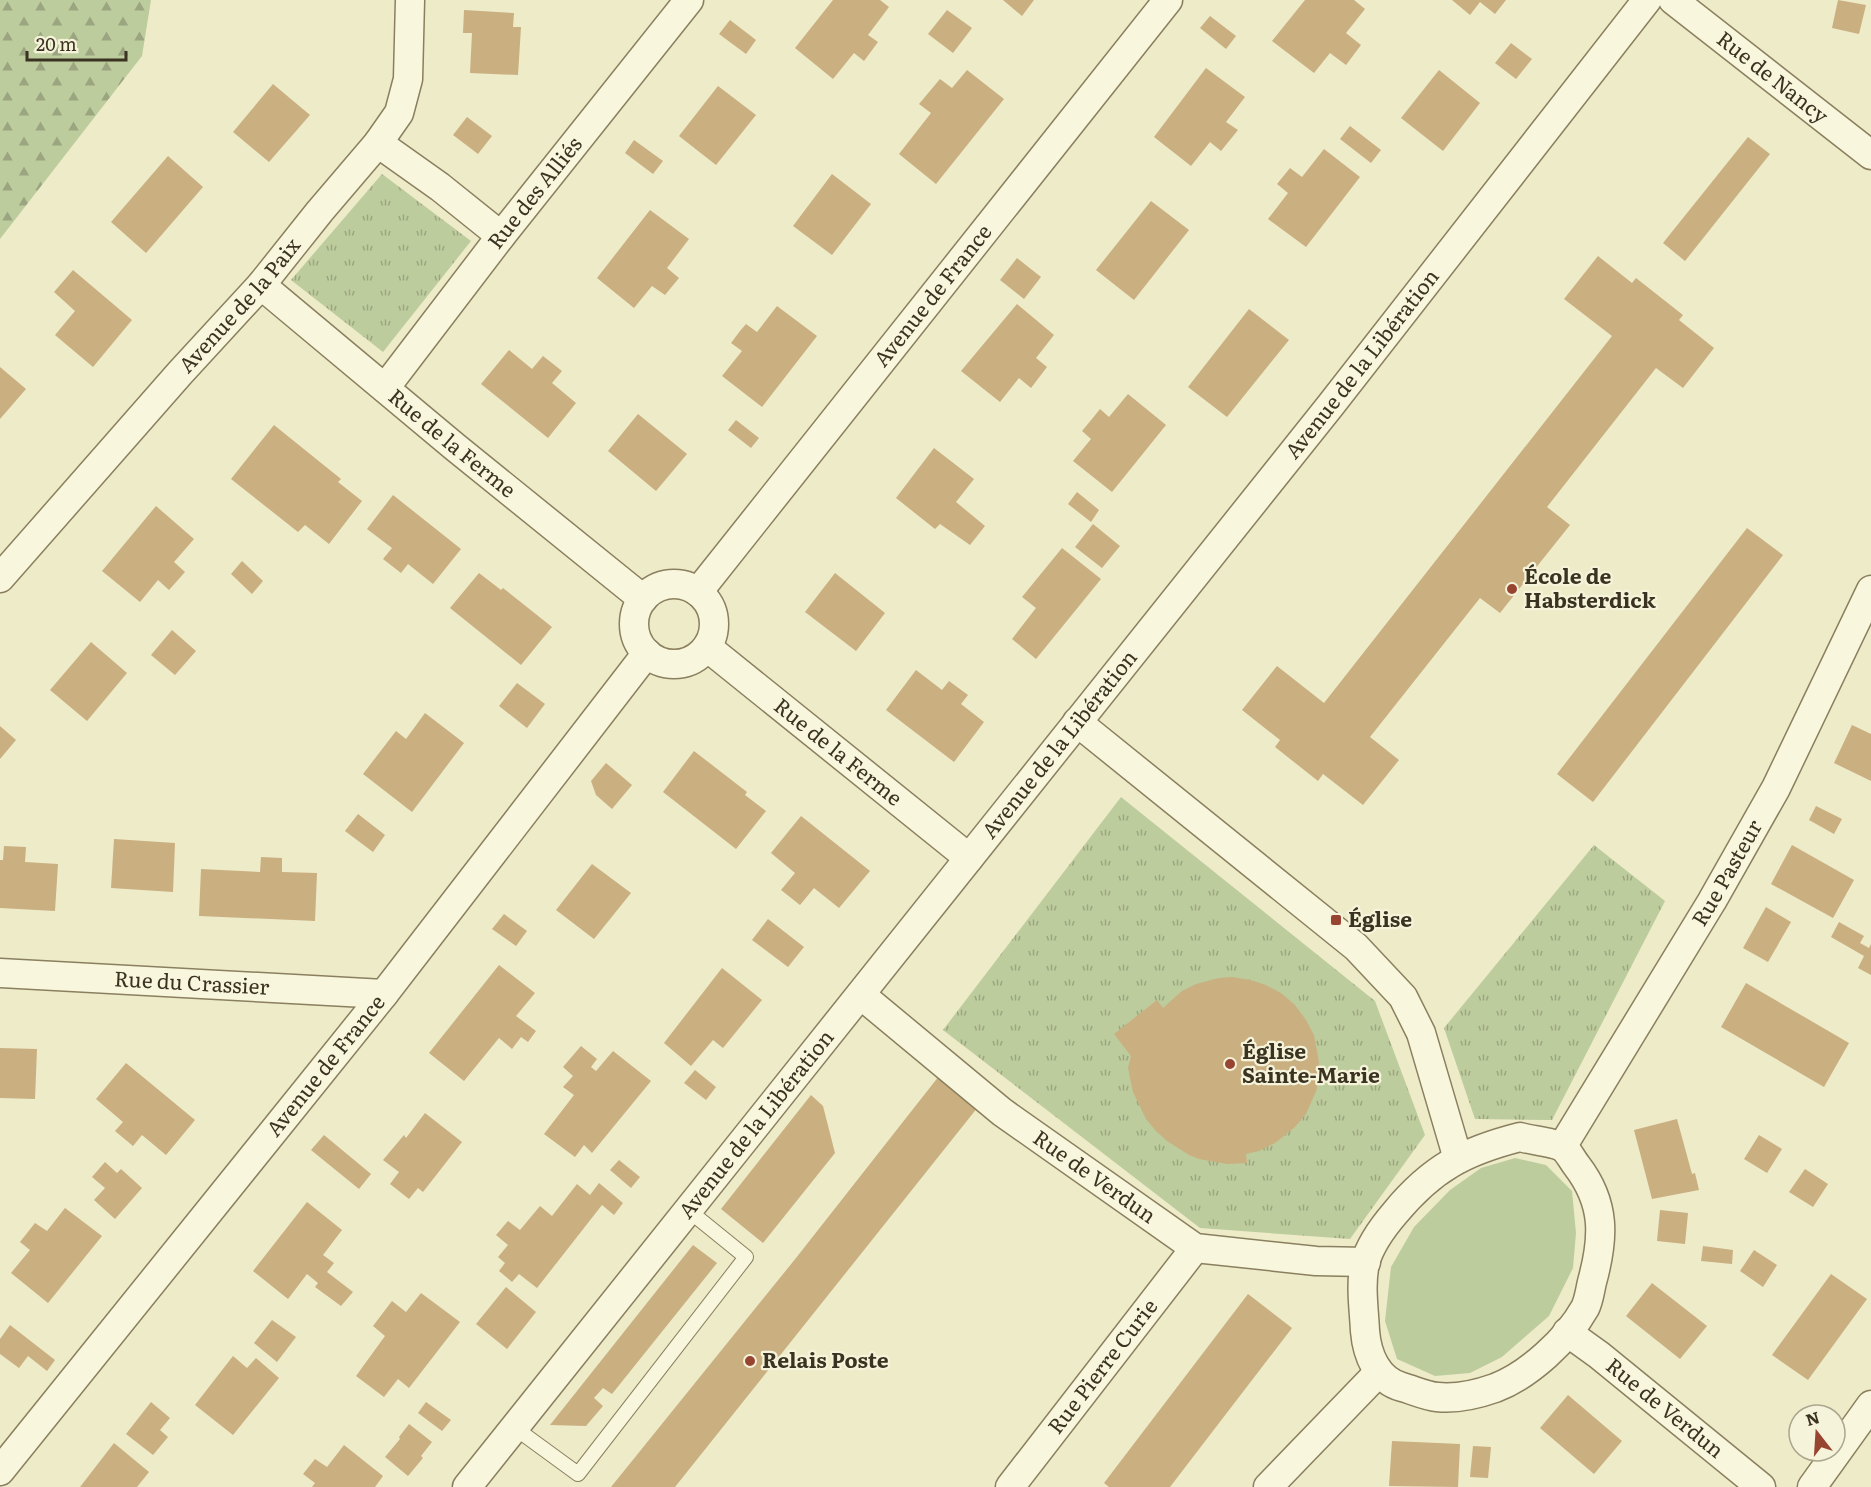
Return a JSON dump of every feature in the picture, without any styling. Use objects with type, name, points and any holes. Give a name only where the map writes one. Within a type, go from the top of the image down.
[{"type":"street","name":"Avenue de la Paix","points":[[0,578],[180,373],[261,285],[378,143],[399,113],[408,79],[410,0]]},
{"type":"street","name":"Rue des Alliés","points":[[385,388],[501,236],[689,0]]},
{"type":"street","name":"Avenue de France","points":[[698,592],[1168,0]]},
{"type":"street","name":"Avenue de la Libération","points":[[466,1487],[1322,415],[1647,0]]},
{"type":"street","name":"Rue de Nancy","points":[[1673,0],[1871,155]]},
{"type":"street","points":[[378,143],[440,187],[501,236]]},
{"type":"street","name":"Rue de la Ferme","points":[[261,285],[455,447],[643,598]]},
{"type":"street","points":[[663,585],[688,586],[698,592],[707,601],[714,624],[707,647],[697,657],[685,662],[671,664],[658,661],[639,644],[635,633],[634,621],[643,598],[652,590],[663,585]]},
{"type":"street","name":"Rue Pasteur","points":[[1562,1147],[1712,901],[1776,788],[1871,590]]},
{"type":"street","name":"Rue de la Ferme","points":[[707,647],[969,858]]},
{"type":"street","name":"Avenue de France","points":[[0,1472],[384,994],[647,653]]},
{"type":"street","points":[[1077,722],[1356,947],[1403,998],[1421,1033],[1458,1158]]},
{"type":"street","name":"Rue du Crassier","points":[[0,973],[384,994]]},
{"type":"street","name":"Rue de Verdun","points":[[861,995],[1002,1112],[1195,1248],[1316,1261],[1366,1262]]},
{"type":"street","points":[[1520,1137],[1562,1147],[1588,1180],[1601,1214],[1599,1256],[1586,1307],[1540,1362],[1522,1375],[1494,1388],[1465,1395],[1437,1397],[1394,1385],[1379,1372],[1369,1355],[1366,1336],[1363,1292],[1366,1262],[1383,1227],[1408,1196],[1432,1174],[1458,1158],[1489,1145],[1520,1137]]},
{"type":"street","name":"Rue Pierre Curie","points":[[1010,1487],[1195,1248]]},
{"type":"street","name":"Rue de Verdun","points":[[1567,1332],[1599,1355],[1761,1487]]},
{"type":"street","points":[[1268,1487],[1379,1372]]},
{"type":"street","points":[[1812,1487],[1871,1405]]},
{"type":"lane","points":[[515,1428],[578,1474],[746,1257],[688,1210]]},
{"type":"green space","points":[[0,0],[151,0],[142,56],[0,239]]},
{"type":"green space","points":[[382,174],[471,241],[383,352],[291,280]]},
{"type":"green space","points":[[1121,797],[1375,1001],[1425,1135],[1350,1239],[1200,1228],[943,1030]]},
{"type":"green space","points":[[1594,845],[1665,901],[1552,1120],[1475,1119],[1444,1028]]},
{"type":"green space","points":[[1515,1158],[1546,1165],[1572,1191],[1576,1233],[1573,1268],[1549,1316],[1502,1357],[1470,1373],[1435,1376],[1397,1359],[1385,1321],[1391,1267],[1414,1227],[1450,1190],[1481,1168]]},
{"type":"building","points":[[833,0],[880,0],[889,7],[868,35],[878,42],[864,61],[854,53],[833,79],[795,48]]},
{"type":"building","points":[[1003,0],[1034,0],[1022,16]]},
{"type":"building","points":[[1305,0],[1354,0],[1365,9],[1346,33],[1361,45],[1346,65],[1330,53],[1314,73],[1272,41]]},
{"type":"building","points":[[1452,0],[1506,0],[1495,14],[1480,2],[1470,15]]},
{"type":"building","points":[[1838,0],[1866,5],[1859,34],[1832,28]]},
{"type":"building","points":[[464,10],[514,13],[513,27],[521,27],[518,75],[470,73],[472,33],[463,33]]},
{"type":"building","points":[[947,10],[972,28],[953,53],[928,34]]},
{"type":"building","points":[[1210,16],[1236,36],[1226,49],[1200,28]]},
{"type":"building","points":[[730,20],[756,40],[746,54],[719,34]]},
{"type":"building","points":[[1511,43],[1532,59],[1516,79],[1495,63]]},
{"type":"building","points":[[1206,68],[1245,97],[1226,122],[1238,130],[1221,151],[1210,142],[1191,166],[1154,137]]},
{"type":"building","points":[[967,70],[1004,99],[936,184],[899,154],[931,113],[919,104],[940,79],[952,88]]},
{"type":"building","points":[[1439,70],[1480,103],[1443,151],[1401,118]]},
{"type":"building","points":[[273,84],[310,115],[269,162],[233,132]]},
{"type":"building","points":[[718,86],[756,115],[716,165],[679,136]]},
{"type":"building","points":[[467,117],[492,136],[478,154],[453,135]]},
{"type":"building","points":[[1350,126],[1381,150],[1371,163],[1340,139]]},
{"type":"building","points":[[1748,137],[1770,154],[1685,261],[1663,243]]},
{"type":"building","points":[[634,140],[663,161],[653,174],[625,153]]},
{"type":"building","points":[[1324,149],[1360,177],[1306,247],[1268,219],[1288,193],[1277,184],[1290,168],[1302,177]]},
{"type":"building","points":[[168,156],[203,187],[146,253],[111,222]]},
{"type":"building","points":[[832,174],[871,204],[832,255],[793,226]]},
{"type":"building","points":[[1151,201],[1189,230],[1134,300],[1096,270]]},
{"type":"building","points":[[650,210],[689,239],[667,268],[679,278],[665,295],[652,286],[634,308],[597,278]]},
{"type":"building","points":[[1598,256],[1632,283],[1636,278],[1683,315],[1679,320],[1714,348],[1683,388],[1656,368],[1547,507],[1570,525],[1500,613],[1480,598],[1370,737],[1399,760],[1363,805],[1323,774],[1318,781],[1275,747],[1280,740],[1242,710],[1277,666],[1324,703],[1612,336],[1564,299]]},
{"type":"building","points":[[1017,258],[1041,277],[1024,299],[1000,280]]},
{"type":"building","points":[[73,270],[132,320],[93,367],[55,335],[75,311],[54,292]]},
{"type":"building","points":[[1017,304],[1054,335],[1036,358],[1047,367],[1031,388],[1019,378],[1000,402],[961,371]]},
{"type":"building","points":[[777,306],[817,336],[762,407],[722,376],[742,351],[731,343],[740,331],[746,324],[757,332]]},
{"type":"building","points":[[1249,309],[1289,340],[1227,417],[1188,387]]},
{"type":"building","points":[[509,350],[532,369],[543,356],[562,371],[552,383],[576,403],[548,438],[481,384]]},
{"type":"building","points":[[0,367],[26,389],[0,419]]},
{"type":"building","points":[[1128,394],[1166,425],[1112,492],[1073,461],[1091,439],[1082,431],[1100,409],[1109,417]]},
{"type":"building","points":[[638,414],[687,454],[656,491],[608,451]]},
{"type":"building","points":[[736,420],[759,438],[751,448],[728,430]]},
{"type":"building","points":[[274,425],[341,479],[338,482],[362,501],[329,544],[305,525],[298,532],[231,479]]},
{"type":"building","points":[[934,448],[974,479],[956,502],[985,526],[970,545],[940,524],[935,529],[896,498]]},
{"type":"building","points":[[1077,492],[1099,510],[1091,522],[1068,504]]},
{"type":"building","points":[[393,495],[461,549],[433,584],[408,564],[401,573],[383,559],[392,548],[367,529]]},
{"type":"building","points":[[156,506],[194,539],[174,562],[185,572],[169,590],[158,580],[140,602],[102,571]]},
{"type":"building","points":[[1093,524],[1120,546],[1102,568],[1075,547]]},
{"type":"building","points":[[1747,528],[1783,555],[1593,802],[1557,774]]},
{"type":"building","points":[[1062,548],[1101,579],[1036,659],[1012,639],[1036,608],[1022,597]]},
{"type":"building","points":[[242,561],[263,581],[252,594],[231,574]]},
{"type":"building","points":[[479,573],[501,590],[503,588],[552,627],[521,665],[450,608]]},
{"type":"building","points":[[835,573],[885,613],[856,651],[805,612]]},
{"type":"building","points":[[172,630],[196,651],[175,675],[151,655]]},
{"type":"building","points":[[91,642],[127,673],[87,721],[50,690]]},
{"type":"building","points":[[916,670],[942,690],[949,681],[968,695],[961,704],[984,722],[954,762],[886,710]]},
{"type":"building","points":[[517,683],[545,704],[527,728],[499,706]]},
{"type":"building","points":[[425,713],[464,743],[412,812],[363,774],[396,731],[406,739]]},
{"type":"building","points":[[1852,725],[1871,734],[1871,781],[1834,763]]},
{"type":"building","points":[[0,726],[16,740],[0,759]]},
{"type":"building","points":[[694,751],[747,792],[745,795],[766,811],[736,849],[663,792]]},
{"type":"building","points":[[606,763],[632,785],[612,809],[596,795],[591,781]]},
{"type":"building","points":[[1816,806],[1842,819],[1834,834],[1809,820]]},
{"type":"building","points":[[358,814],[385,835],[373,852],[345,831]]},
{"type":"building","points":[[801,816],[870,871],[839,908],[814,888],[800,905],[781,890],[795,873],[771,853]]},
{"type":"building","points":[[114,839],[175,843],[173,892],[111,888]]},
{"type":"building","points":[[1792,845],[1854,880],[1833,918],[1771,884]]},
{"type":"building","points":[[4,846],[26,847],[25,862],[58,864],[55,911],[0,908],[0,860],[3,860]]},
{"type":"building","points":[[261,857],[282,858],[282,872],[317,873],[315,921],[199,916],[201,869],[260,872]]},
{"type":"building","points":[[592,864],[631,893],[594,939],[556,910]]},
{"type":"building","points":[[1766,907],[1791,922],[1768,962],[1743,948]]},
{"type":"building","points":[[504,914],[527,931],[516,946],[492,929]]},
{"type":"building","points":[[768,919],[804,947],[788,967],[752,940]]},
{"type":"building","points":[[1839,922],[1864,936],[1860,943],[1869,948],[1871,944],[1871,975],[1858,968],[1864,956],[1831,937]]},
{"type":"building","points":[[499,965],[535,993],[516,1016],[536,1031],[528,1042],[521,1037],[512,1049],[499,1038],[464,1081],[429,1053]]},
{"type":"building","points":[[722,968],[762,1000],[723,1048],[713,1040],[691,1066],[664,1043]]},
{"type":"building","name":"Église Sainte-Marie","points":[[1232,977],[1266,985],[1281,993],[1295,1005],[1314,1035],[1319,1062],[1317,1089],[1306,1114],[1295,1127],[1275,1143],[1259,1151],[1246,1154],[1247,1163],[1227,1164],[1189,1155],[1156,1131],[1146,1119],[1133,1092],[1128,1068],[1131,1056],[1114,1034],[1157,1000],[1163,1008],[1182,991],[1196,984]]},
{"type":"building","points":[[1746,983],[1849,1043],[1824,1087],[1721,1027]]},
{"type":"building","points":[[581,1046],[597,1059],[591,1067],[596,1071],[613,1051],[651,1081],[592,1153],[584,1145],[575,1157],[544,1134],[574,1095],[563,1087],[573,1076],[563,1067]]},
{"type":"building","points":[[0,1048],[37,1049],[35,1099],[0,1098]]},
{"type":"building","points":[[126,1063],[195,1120],[166,1155],[142,1135],[133,1146],[115,1131],[123,1122],[96,1099]]},
{"type":"building","points":[[695,1070],[716,1087],[706,1100],[684,1083]]},
{"type":"building","points":[[939,1076],[978,1107],[675,1487],[611,1487],[796,1258]]},
{"type":"building","points":[[811,1095],[823,1106],[835,1153],[763,1243],[721,1209]]},
{"type":"building","points":[[425,1113],[462,1142],[423,1192],[418,1188],[409,1199],[390,1184],[399,1172],[383,1160],[404,1135],[406,1138]]},
{"type":"building","points":[[1677,1119],[1692,1174],[1695,1173],[1699,1190],[1652,1199],[1634,1130]]},
{"type":"building","points":[[324,1135],[371,1174],[359,1189],[311,1150]]},
{"type":"building","points":[[1759,1135],[1782,1149],[1767,1173],[1744,1159]]},
{"type":"building","points":[[619,1160],[640,1177],[631,1188],[610,1170]]},
{"type":"building","points":[[105,1162],[117,1173],[121,1169],[142,1188],[115,1219],[94,1200],[105,1188],[92,1177]]},
{"type":"building","points":[[1805,1169],[1828,1184],[1813,1207],[1789,1192]]},
{"type":"building","points":[[599,1183],[623,1203],[614,1215],[602,1205],[537,1288],[519,1274],[512,1282],[499,1271],[505,1263],[498,1257],[508,1245],[496,1235],[508,1221],[520,1230],[540,1206],[552,1216],[577,1184],[590,1195]]},
{"type":"building","points":[[307,1202],[342,1230],[323,1255],[334,1263],[327,1272],[353,1292],[341,1306],[315,1287],[318,1283],[307,1274],[288,1299],[253,1271]]},
{"type":"building","points":[[65,1208],[102,1236],[48,1303],[11,1273],[30,1250],[20,1242],[35,1223],[47,1231]]},
{"type":"building","points":[[1660,1210],[1688,1213],[1685,1244],[1657,1241]]},
{"type":"building","points":[[693,1245],[717,1263],[612,1394],[603,1388],[594,1398],[603,1406],[586,1426],[550,1425]]},
{"type":"building","points":[[1703,1246],[1733,1250],[1732,1264],[1701,1261]]},
{"type":"building","points":[[1754,1250],[1777,1265],[1763,1287],[1740,1271]]},
{"type":"building","points":[[1831,1274],[1867,1299],[1808,1380],[1772,1355]]},
{"type":"building","points":[[1652,1283],[1707,1326],[1680,1359],[1626,1316]]},
{"type":"building","points":[[506,1287],[536,1312],[507,1349],[476,1324]]},
{"type":"building","points":[[421,1293],[460,1322],[409,1388],[398,1379],[384,1397],[356,1376],[385,1336],[373,1326],[392,1301],[406,1312]]},
{"type":"building","points":[[1248,1294],[1292,1328],[1170,1487],[1109,1487],[1104,1483]]},
{"type":"building","points":[[272,1320],[296,1337],[277,1362],[254,1343]]},
{"type":"building","points":[[10,1325],[55,1360],[47,1371],[28,1356],[19,1368],[0,1354],[0,1339]]},
{"type":"building","points":[[233,1356],[247,1368],[256,1358],[279,1378],[233,1435],[195,1405]]},
{"type":"building","points":[[1568,1395],[1622,1441],[1594,1474],[1540,1428]]},
{"type":"building","points":[[151,1402],[170,1418],[160,1430],[168,1437],[153,1455],[126,1434]]},
{"type":"building","points":[[426,1402],[451,1420],[442,1431],[418,1413]]},
{"type":"building","points":[[409,1424],[432,1442],[421,1456],[423,1458],[408,1476],[385,1457]]},
{"type":"building","points":[[1392,1441],[1460,1444],[1458,1487],[1389,1486]]},
{"type":"building","points":[[114,1443],[149,1472],[137,1487],[80,1487]]},
{"type":"building","points":[[344,1445],[383,1476],[375,1487],[312,1487],[315,1483],[303,1474],[315,1459],[327,1467]]},
{"type":"building","points":[[1473,1446],[1491,1447],[1488,1478],[1470,1477]]},
{"type":"place","name":"École de Habsterdick","points":[[1512,589]]},
{"type":"place","name":"Église","points":[[1336,920]]},
{"type":"place","name":"Église Sainte-Marie","points":[[1230,1064]]},
{"type":"place","name":"Relais Poste","points":[[750,1361]]}]
